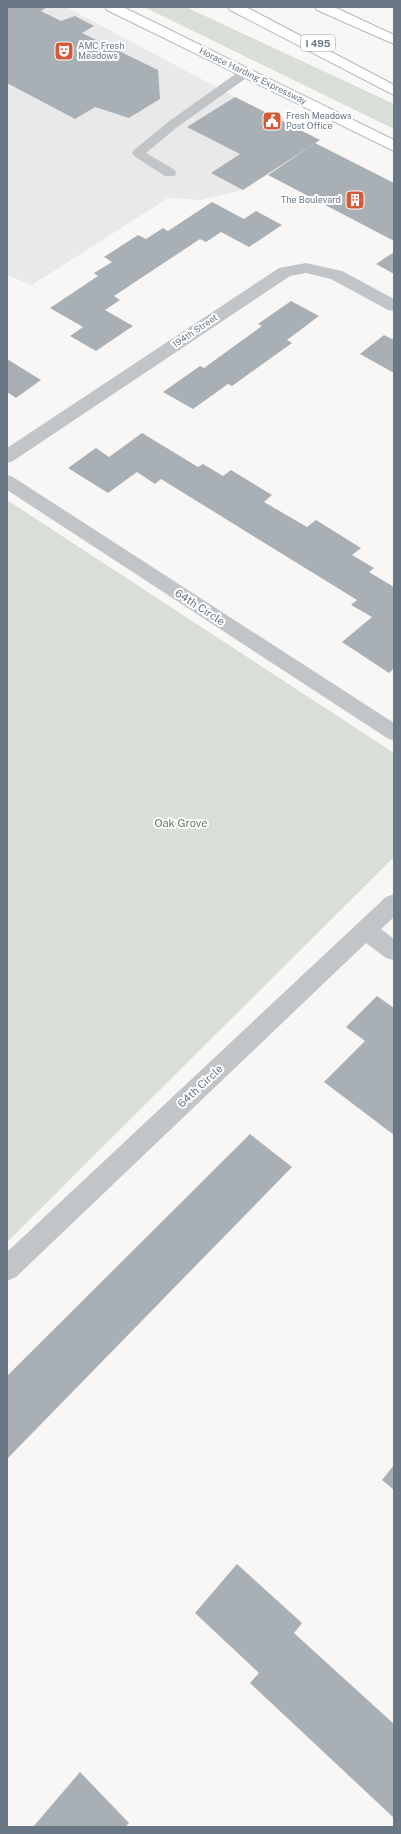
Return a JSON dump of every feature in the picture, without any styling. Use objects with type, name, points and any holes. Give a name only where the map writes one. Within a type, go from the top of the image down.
[{"type":"main road","name":"Horace Harding Expressway","points":[[112,7],[394,146]]},
{"type":"main road","points":[[235,7],[394,91]]},
{"type":"main road","name":"I 495","points":[[242,7],[394,79]]},
{"type":"main road","points":[[322,7],[394,40]]},
{"type":"street","name":"194th Street","points":[[7,456],[285,272],[306,268],[336,275],[394,306]]},
{"type":"street","name":"64th Circle","points":[[7,481],[394,733]]},
{"type":"street","name":"64th Circle","points":[[7,1269],[394,903]]},
{"type":"street","points":[[365,930],[394,951]]},
{"type":"lane","points":[[170,173],[138,153],[172,125],[245,73]]},
{"type":"shaded area","points":[[7,7],[66,7],[235,97],[320,140],[243,190],[201,200],[168,198],[32,285],[7,275]]},
{"type":"green space","points":[[144,7],[186,7],[394,104],[394,129]]},
{"type":"green space","name":"Oak Grove","points":[[7,500],[394,753],[394,857],[7,1242]]},
{"type":"building","name":"AMC Fresh Meadows","points":[[7,7],[47,7],[41,11],[61,21],[75,16],[94,26],[82,33],[158,70],[160,99],[129,118],[95,107],[75,119],[7,83]]},
{"type":"building","points":[[235,97],[320,140],[243,190],[211,173],[240,154],[187,127]]},
{"type":"building","name":"The Boulevard","points":[[315,143],[394,183],[394,241],[268,175]]},
{"type":"building","points":[[212,202],[244,219],[256,211],[282,225],[249,247],[221,232],[206,242],[200,239],[114,296],[120,300],[105,310],[133,326],[96,351],[70,336],[83,327],[50,308],[98,276],[94,273],[112,262],[104,257],[138,235],[146,239],[163,228],[168,231]]},
{"type":"building","points":[[394,252],[394,274],[376,264]]},
{"type":"building","points":[[291,301],[319,316],[287,340],[292,343],[232,386],[228,384],[193,409],[163,392],[200,366],[204,368],[262,326],[258,324]]},
{"type":"building","points":[[384,335],[394,340],[394,373],[360,354]]},
{"type":"building","points":[[7,359],[41,380],[16,398],[7,392]]},
{"type":"building","points":[[142,433],[198,467],[203,464],[223,476],[231,470],[272,495],[264,502],[307,527],[316,520],[361,548],[352,555],[374,568],[369,572],[394,587],[394,668],[389,673],[342,642],[372,617],[351,605],[357,600],[161,479],[155,484],[137,472],[108,493],[68,468],[96,448],[109,457]]},
{"type":"building","points":[[377,996],[394,1008],[394,1135],[324,1082],[365,1041],[346,1027]]},
{"type":"building","points":[[250,1134],[292,1167],[7,1459],[7,1376]]},
{"type":"building","points":[[394,1465],[394,1490],[382,1480]]},
{"type":"building","points":[[237,1564],[302,1623],[294,1633],[394,1724],[394,1818],[250,1683],[259,1673],[195,1613]]},
{"type":"building","points":[[80,1772],[129,1823],[125,1827],[33,1827]]},
{"type":"place","name":"AMC Fresh Meadows","points":[[64,51]]},
{"type":"place","name":"Fresh Meadows Post Office","points":[[272,121]]},
{"type":"place","name":"The Boulevard","points":[[355,200]]}]
